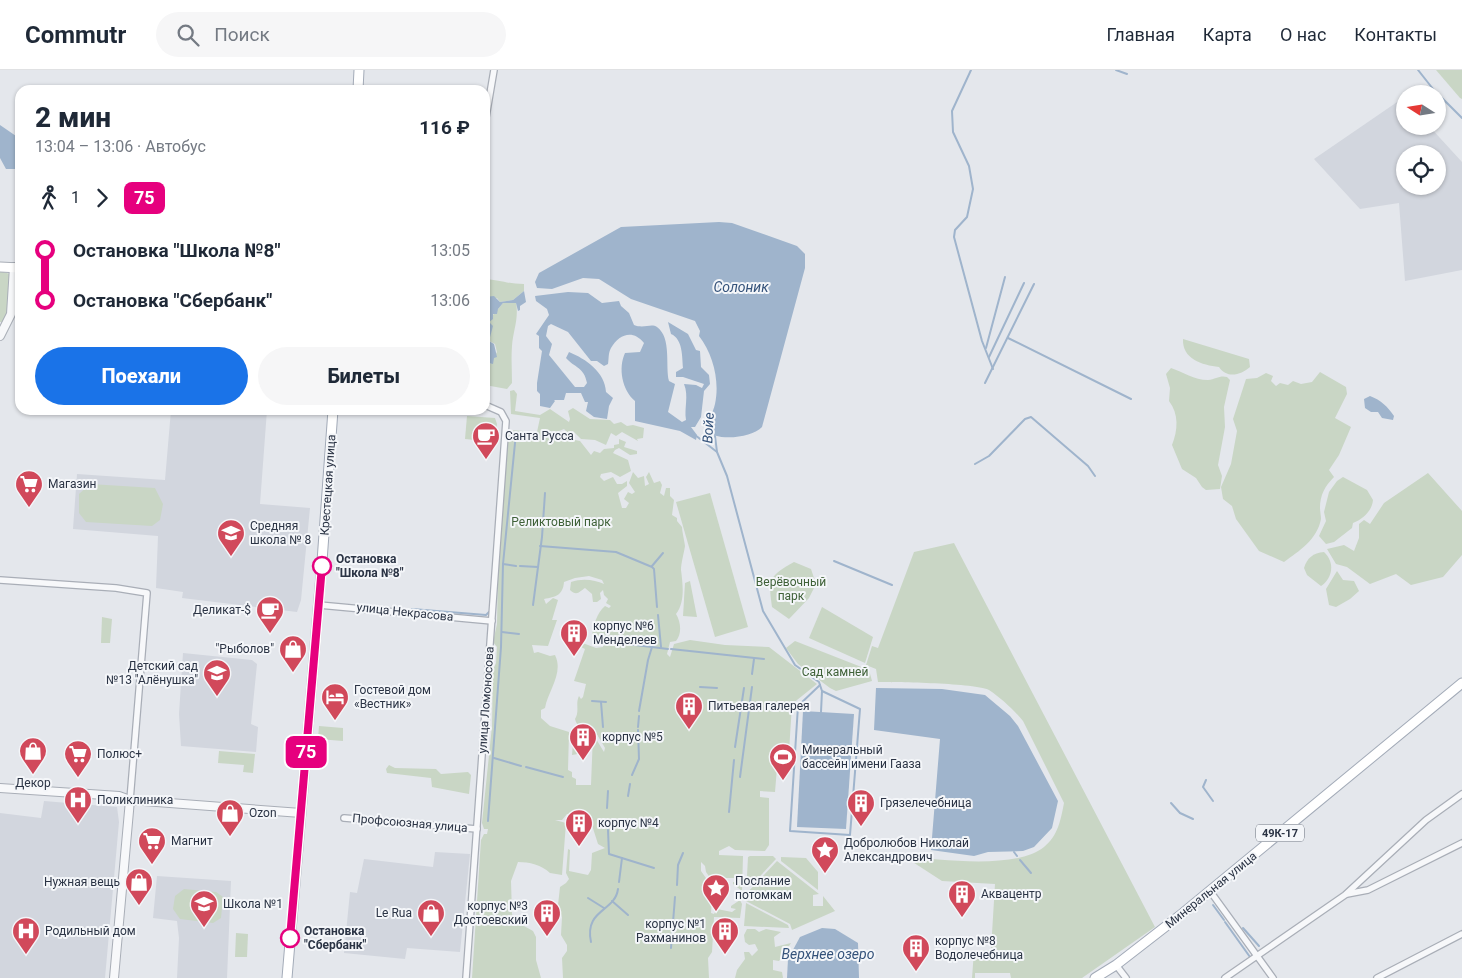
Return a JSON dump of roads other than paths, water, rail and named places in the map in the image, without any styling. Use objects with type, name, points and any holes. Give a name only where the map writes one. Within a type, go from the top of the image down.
[{"type":"main road","points":[[358,85],[359,70]]},
{"type":"main road","points":[[0,266],[15,268]]},
{"type":"main road","name":"Крестецкая улица","points":[[287,978],[319,605],[333,415]]},
{"type":"main road","name":"Минеральная улица","points":[[1095,978],[1116,965],[1210,891],[1462,683]]},
{"type":"street","points":[[490,94],[494,70]]},
{"type":"street","points":[[0,336],[12,314],[15,286]]},
{"type":"street","name":"улица Ломоносова","points":[[466,978],[506,421],[501,412],[490,407]]},
{"type":"street","points":[[0,580],[116,588],[147,593],[114,978]]},
{"type":"street","name":"улица Некрасова","points":[[319,605],[492,621]]},
{"type":"street","points":[[0,788],[119,796],[130,800],[301,813]]},
{"type":"street","points":[[1226,978],[1345,895],[1426,820],[1462,794]]},
{"type":"street","name":"Профсоюзная улица","points":[[344,818],[477,829]]},
{"type":"street","points":[[1345,895],[1368,890],[1462,843]]},
{"type":"street","points":[[1210,891],[1273,978]]},
{"type":"street","points":[[1377,978],[1462,934]]},
{"type":"street","points":[[1116,965],[1126,978]]},
{"type":"water","points":[[0,125],[15,135],[15,169],[6,169],[0,158]]},
{"type":"water","name":"Солоник","points":[[732,223],[797,246],[805,254],[805,268],[762,427],[750,434],[734,437],[717,436],[705,430],[715,404],[717,386],[712,359],[699,336],[700,331],[695,321],[631,299],[599,279],[583,278],[552,289],[537,288],[535,282],[539,273],[621,227]]},
{"type":"water","points":[[524,291],[526,302],[520,306],[520,310],[518,311],[516,303],[503,303],[498,309],[497,314],[493,314],[493,319],[490,321],[490,296],[494,296],[500,302],[513,300]]},
{"type":"water","points":[[568,292],[588,293],[602,303],[619,301],[621,306],[629,313],[634,325],[655,326],[662,332],[666,345],[669,381],[675,384],[668,412],[682,422],[686,420],[684,384],[696,385],[702,388],[704,384],[683,377],[676,377],[676,372],[683,368],[682,354],[680,344],[675,336],[671,334],[668,322],[688,334],[696,350],[700,351],[701,367],[709,375],[710,384],[704,391],[701,417],[695,427],[691,427],[697,435],[696,440],[680,431],[635,421],[635,401],[624,385],[622,365],[625,353],[640,352],[644,343],[631,335],[626,335],[614,343],[609,352],[608,364],[604,366],[597,361],[591,361],[568,332],[551,324],[548,326],[546,336],[552,344],[549,355],[575,387],[584,387],[587,383],[584,374],[566,358],[569,352],[582,358],[594,367],[602,378],[606,392],[613,398],[609,406],[607,419],[594,417],[586,411],[588,402],[585,402],[581,393],[566,393],[564,400],[554,400],[550,408],[540,406],[540,394],[537,391],[537,383],[542,351],[539,348],[539,336],[536,334],[549,315],[547,309],[536,301],[535,296]]},
{"type":"water","points":[[490,323],[493,326],[490,337]]},
{"type":"water","points":[[490,342],[494,344],[497,357],[494,358],[493,364],[490,363]]},
{"type":"water","points":[[1370,396],[1387,407],[1394,416],[1393,420],[1382,418],[1378,412],[1371,412],[1365,408],[1364,399]]},
{"type":"water","points":[[876,688],[942,689],[985,695],[1010,716],[1018,726],[1058,801],[1052,828],[1034,847],[1023,851],[988,852],[974,856],[931,850],[940,739],[874,730]]},
{"type":"water","points":[[803,711],[854,714],[846,829],[797,827]]},
{"type":"water","name":"Верхнее озеро","points":[[822,928],[835,929],[858,943],[859,978],[787,978],[788,959],[800,937]]},
{"type":"waterway","points":[[971,70],[952,111],[953,132],[969,166],[973,189],[967,217],[955,230],[954,237],[982,341],[993,369]]},
{"type":"waterway","points":[[1116,70],[1127,74]]},
{"type":"waterway","points":[[1418,70],[1430,85]]},
{"type":"waterway","points":[[1446,102],[1462,118]]},
{"type":"waterway","points":[[986,348],[1005,277]]},
{"type":"waterway","points":[[989,357],[1024,283]]},
{"type":"waterway","points":[[985,383],[1034,284]]},
{"type":"waterway","points":[[1008,338],[1131,399]]},
{"type":"waterway","points":[[975,464],[989,456],[1025,419],[1031,417],[1088,466],[1095,476]]},
{"type":"waterway","points":[[488,821],[501,647],[503,564],[516,433]]},
{"type":"waterway","points":[[695,435],[717,452]]},
{"type":"waterway","name":"Войе","points":[[715,436],[717,452],[727,476],[763,611],[795,665],[819,682],[822,691],[821,712]]},
{"type":"waterway","points":[[533,605],[542,537],[545,493]]},
{"type":"waterway","points":[[540,546],[616,552],[652,567],[654,569],[657,607]]},
{"type":"waterway","points":[[652,566],[663,553]]},
{"type":"waterway","points":[[834,561],[892,585]]},
{"type":"waterway","points":[[503,564],[516,566]]},
{"type":"waterway","points":[[520,566],[538,567]]},
{"type":"waterway","points":[[412,609],[486,615],[489,612]]},
{"type":"waterway","points":[[658,615],[661,647]]},
{"type":"waterway","points":[[502,632],[519,634]]},
{"type":"waterway","points":[[627,644],[668,649]]},
{"type":"waterway","points":[[639,711],[652,647]]},
{"type":"waterway","points":[[671,649],[764,659]]},
{"type":"waterway","points":[[752,674],[754,659]]},
{"type":"waterway","points":[[820,685],[798,706],[790,831],[850,835],[860,709],[822,691]]},
{"type":"waterway","points":[[700,687],[717,688]]},
{"type":"waterway","points":[[740,777],[752,687]]},
{"type":"waterway","points":[[735,747],[744,688]]},
{"type":"waterway","points":[[592,701],[606,702]]},
{"type":"waterway","points":[[601,702],[603,727]]},
{"type":"waterway","points":[[638,727],[639,716]]},
{"type":"waterway","points":[[632,775],[639,759],[638,730]]},
{"type":"waterway","points":[[494,758],[521,766]]},
{"type":"waterway","points":[[729,812],[734,760]]},
{"type":"waterway","points":[[526,767],[563,777]]},
{"type":"waterway","points":[[1206,780],[1203,787],[1213,801]]},
{"type":"waterway","points":[[628,796],[630,784]]},
{"type":"waterway","points":[[607,808],[608,791]]},
{"type":"waterway","points":[[1171,803],[1180,813],[1193,819]]},
{"type":"waterway","points":[[608,830],[609,854],[654,868]]},
{"type":"waterway","points":[[1014,852],[1017,856]]},
{"type":"waterway","points":[[677,885],[678,865],[683,853]]},
{"type":"waterway","points":[[619,882],[622,858]]},
{"type":"waterway","points":[[1020,860],[1031,873]]},
{"type":"waterway","points":[[591,942],[590,931],[592,923],[616,897],[618,889]]},
{"type":"waterway","points":[[671,948],[675,897]]},
{"type":"waterway","points":[[588,898],[604,908]]},
{"type":"waterway","points":[[612,901],[628,915]]},
{"type":"waterway","points":[[1213,905],[1224,920]]},
{"type":"waterway","points":[[1225,922],[1250,957]]},
{"type":"waterway","points":[[1243,928],[1259,946]]},
{"type":"place","name":"Санта Русса","points":[[486,460]]},
{"type":"place","name":"Магазин","points":[[29,508]]},
{"type":"place","name":"Средняя школа № 8","points":[[231,557]]},
{"type":"place","name":"Остановка \"Школа №8\"","points":[[322,566]]},
{"type":"place","name":"Деликат-$","points":[[270,634]]},
{"type":"place","name":"корпус №6 Менделеев","points":[[574,657]]},
{"type":"place","name":"\"Рыболов\"","points":[[293,673]]},
{"type":"place","name":"Детский сад №13 \"Алёнушка\"","points":[[217,697]]},
{"type":"place","name":"Гостевой дом «Вестник»","points":[[335,721]]},
{"type":"place","name":"Питьевая галерея","points":[[689,730]]},
{"type":"place","name":"корпус №5","points":[[583,761]]},
{"type":"place","name":"Декор","points":[[33,775]]},
{"type":"place","name":"Полюс+","points":[[78,778]]},
{"type":"place","name":"Минеральный бассейн имени Гааза","points":[[783,781]]},
{"type":"place","name":"Поликлиника","points":[[78,824]]},
{"type":"place","name":"Грязелечебница","points":[[861,827]]},
{"type":"place","name":"Ozon","points":[[230,837]]},
{"type":"place","name":"корпус №4","points":[[579,847]]},
{"type":"place","name":"Магнит","points":[[152,865]]},
{"type":"place","name":"Добролюбов Николай Александрович","points":[[825,874]]},
{"type":"place","name":"Нужная вещь","points":[[139,906]]},
{"type":"place","name":"Послание потомкам","points":[[716,912]]},
{"type":"place","name":"Аквацентр","points":[[962,918]]},
{"type":"place","name":"Школа №1","points":[[204,928]]},
{"type":"place","name":"Le Rua","points":[[431,937]]},
{"type":"place","name":"корпус №3 Достоевский","points":[[547,937]]},
{"type":"place","name":"Остановка \"Сбербанк\"","points":[[290,938]]},
{"type":"place","name":"Родильный дом","points":[[26,955]]},
{"type":"place","name":"корпус №1 Рахманинов","points":[[725,955]]},
{"type":"place","name":"корпус №8 Водолечебница","points":[[916,972]]},
{"type":"park label","name":"Реликтовый парк","points":[[561,522]]},
{"type":"park label","name":"Верёвочный парк","points":[[791,589]]},
{"type":"park label","name":"Сад камней","points":[[835,672]]}]
